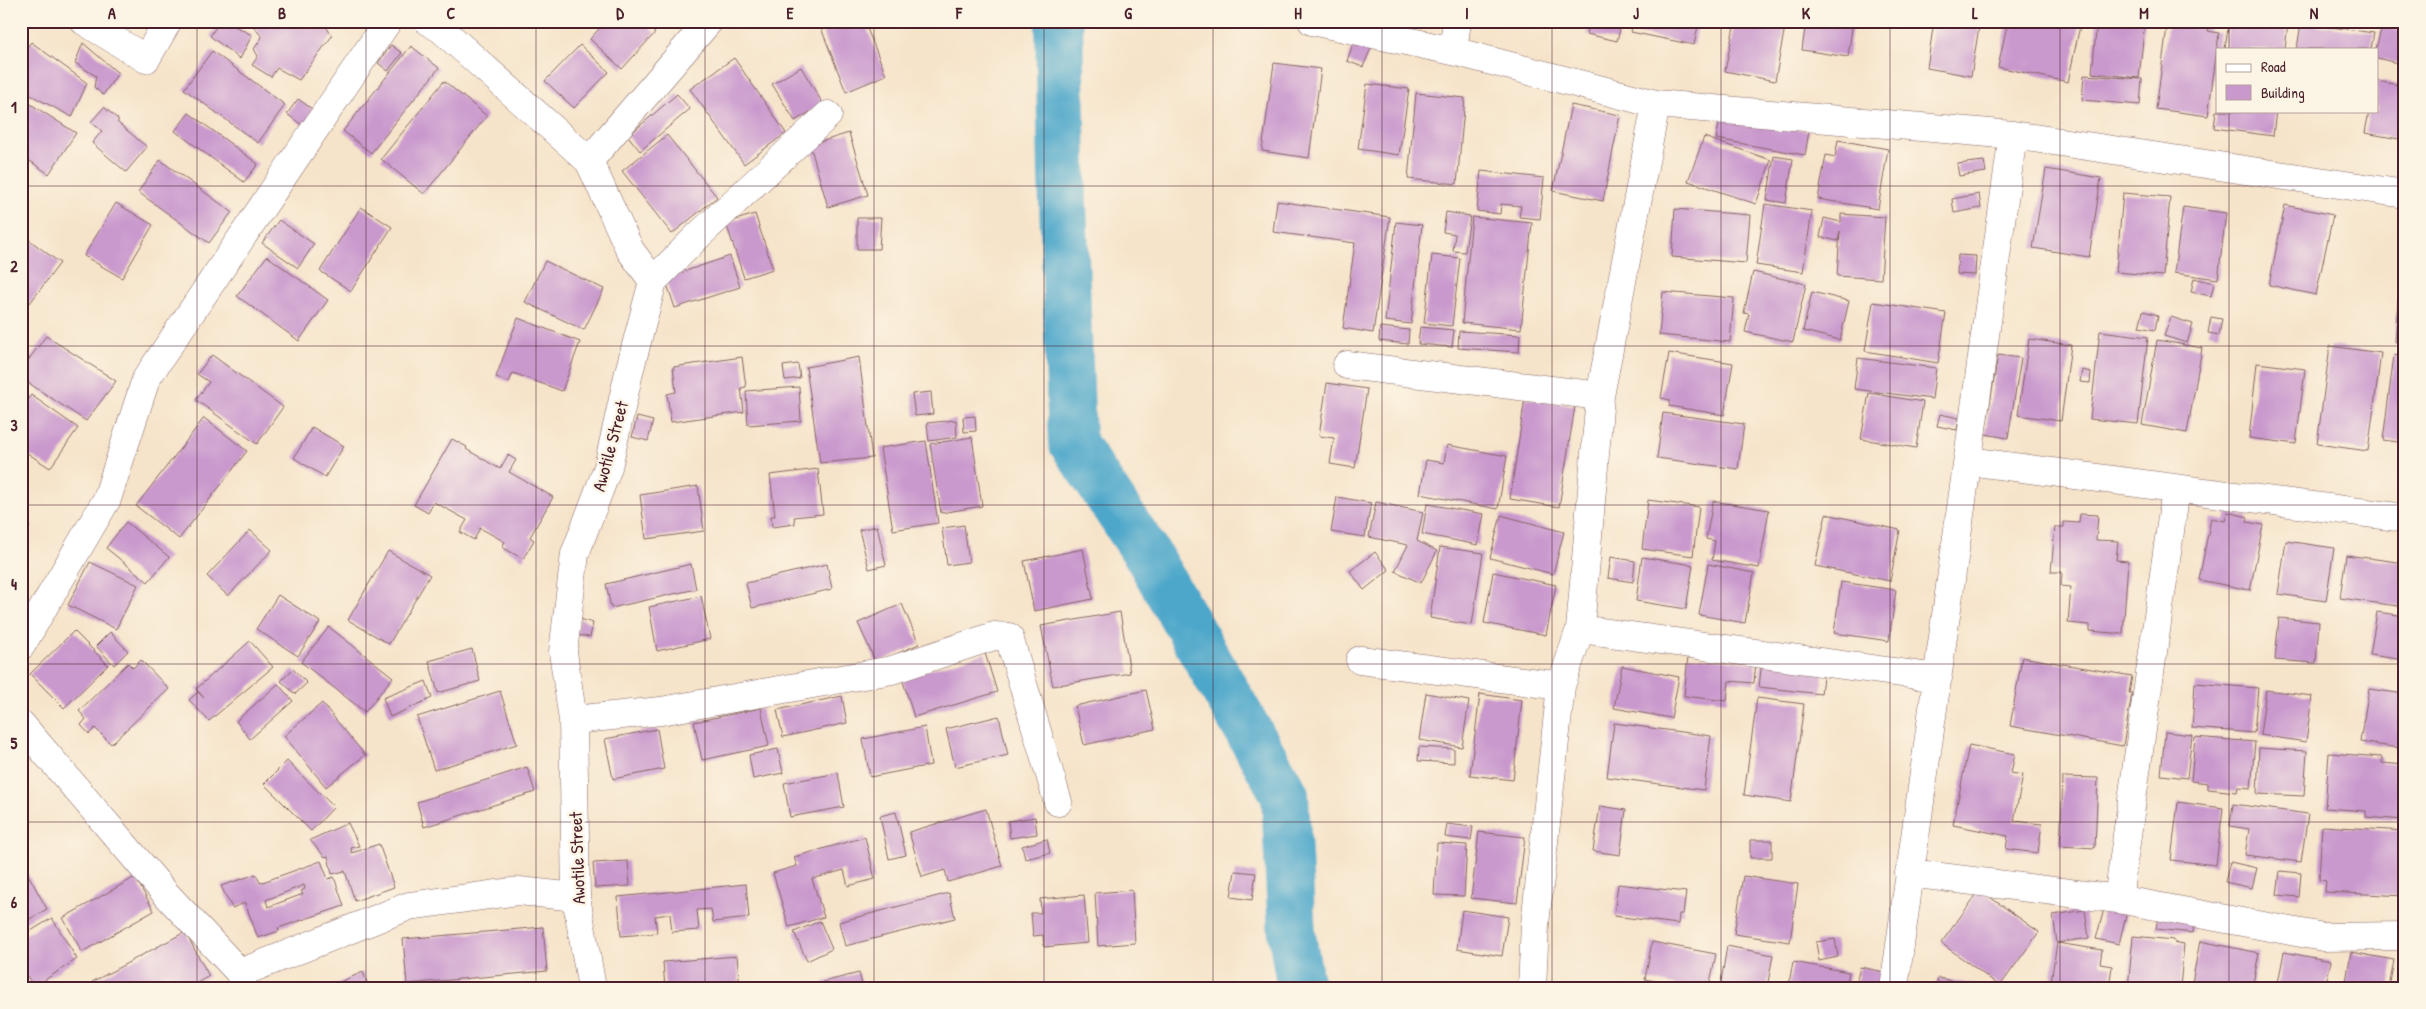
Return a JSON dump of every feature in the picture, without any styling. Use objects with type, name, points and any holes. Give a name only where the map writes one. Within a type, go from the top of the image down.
[{"type":"street","points":[[84,21],[146,59],[168,21]]},
{"type":"street","points":[[21,646],[107,499],[146,379],[204,290],[388,21]]},
{"type":"street","points":[[428,21],[440,29],[589,161],[630,250],[653,281],[699,235],[828,115]]},
{"type":"street","points":[[589,161],[709,21]]},
{"type":"street","points":[[1312,21],[1453,51],[1656,104],[2012,135],[2405,194]]},
{"type":"street","points":[[1453,51],[1457,21]]},
{"type":"street","points":[[1532,988],[1535,924],[1561,686],[1580,629],[1600,396],[1656,104]]},
{"type":"street","points":[[1894,988],[2012,135]]},
{"type":"street","name":"Awotile Street","points":[[592,988],[576,896],[573,720],[563,652],[575,554],[608,467],[629,372],[653,281]]},
{"type":"street","points":[[1346,366],[1600,396]]},
{"type":"street","points":[[1968,461],[2405,518]]},
{"type":"street","points":[[2118,899],[2176,489]]},
{"type":"street","points":[[1580,629],[1938,678]]},
{"type":"street","points":[[573,720],[661,711],[892,670],[994,636],[1009,637],[1058,802]]},
{"type":"street","points":[[1360,660],[1561,686]]},
{"type":"street","points":[[21,724],[241,981],[409,906],[519,891],[576,896]]},
{"type":"street","points":[[1909,873],[2118,899],[2323,937],[2405,936]]},
{"type":"building","points":[[220,21],[225,21],[252,35],[240,59],[210,36]]},
{"type":"building","points":[[256,21],[330,21],[327,28],[332,36],[299,80],[277,68],[271,77],[252,65],[258,56],[254,49],[262,37],[254,27]]},
{"type":"building","points":[[606,21],[642,21],[655,33],[622,69],[590,39]]},
{"type":"building","points":[[838,21],[864,21],[886,75],[846,92],[821,28]]},
{"type":"building","points":[[1590,21],[1622,21],[1617,41],[1587,34]]},
{"type":"building","points":[[1633,21],[1699,21],[1694,45],[1631,32]]},
{"type":"building","points":[[1735,21],[1786,21],[1775,81],[1725,71]]},
{"type":"building","points":[[1806,21],[1853,21],[1848,57],[1802,50]]},
{"type":"building","points":[[1934,21],[1980,21],[1971,76],[1927,68]]},
{"type":"building","points":[[2008,21],[2081,21],[2068,82],[1998,67]]},
{"type":"building","points":[[2097,21],[2145,21],[2139,78],[2092,73]]},
{"type":"building","points":[[2180,21],[2210,21],[2208,31],[2219,33],[2208,116],[2156,109],[2167,27],[2179,28]]},
{"type":"building","points":[[2229,21],[2288,24],[2285,48],[2225,48]]},
{"type":"building","points":[[2301,23],[2374,33],[2371,48],[2297,48]]},
{"type":"building","points":[[2382,26],[2405,32],[2405,65],[2378,58],[2378,48],[2376,48]]},
{"type":"building","points":[[1354,41],[1371,48],[1363,67],[1347,61]]},
{"type":"building","points":[[31,42],[87,83],[72,117],[21,90],[21,56]]},
{"type":"building","points":[[83,43],[118,73],[103,95],[94,87],[96,76],[75,63]]},
{"type":"building","points":[[391,45],[402,53],[388,71],[378,63]]},
{"type":"building","points":[[580,45],[609,72],[574,108],[545,81]]},
{"type":"building","points":[[411,46],[439,68],[371,153],[343,131]]},
{"type":"building","points":[[212,51],[285,105],[258,143],[184,89]]},
{"type":"building","points":[[734,58],[786,133],[744,164],[690,89]]},
{"type":"building","points":[[1274,63],[1321,69],[1309,158],[1262,151]]},
{"type":"building","points":[[801,67],[823,104],[795,121],[772,84]]},
{"type":"building","points":[[2084,75],[2142,79],[2140,105],[2082,100]]},
{"type":"building","points":[[444,81],[487,116],[424,194],[381,159]]},
{"type":"building","points":[[2378,81],[2405,86],[2405,140],[2365,133],[2369,112],[2378,112]]},
{"type":"building","points":[[1367,84],[1409,89],[1399,155],[1358,149]]},
{"type":"building","points":[[1416,93],[1465,98],[1457,184],[1408,179]]},
{"type":"building","points":[[677,94],[690,109],[640,151],[628,136]]},
{"type":"building","points":[[21,98],[76,133],[49,174],[21,155]]},
{"type":"building","points":[[298,99],[315,111],[303,126],[287,114]]},
{"type":"building","points":[[1571,105],[1620,115],[1603,201],[1553,191]]},
{"type":"building","points":[[104,107],[119,120],[117,122],[147,147],[126,172],[92,143],[102,131],[91,122]]},
{"type":"building","points":[[2216,111],[2276,112],[2273,136],[2214,128]]},
{"type":"building","points":[[189,113],[258,164],[244,182],[175,131]]},
{"type":"building","points":[[1721,115],[1809,131],[1805,155],[1716,139]]},
{"type":"building","points":[[849,133],[868,195],[828,207],[810,145]]},
{"type":"building","points":[[667,135],[717,197],[672,234],[622,171]]},
{"type":"building","points":[[1704,137],[1771,160],[1756,204],[1688,181]]},
{"type":"building","points":[[1838,140],[1888,149],[1878,209],[1818,199],[1826,155],[1835,157]]},
{"type":"building","points":[[1774,156],[1793,159],[1786,203],[1767,200]]},
{"type":"building","points":[[160,160],[232,212],[209,243],[138,192]]},
{"type":"building","points":[[1984,161],[1986,172],[1959,176],[1957,164]]},
{"type":"building","points":[[2046,169],[2101,178],[2089,257],[2033,248]]},
{"type":"building","points":[[1481,171],[1544,178],[1540,219],[1519,217],[1521,206],[1501,204],[1500,214],[1477,211]]},
{"type":"building","points":[[2123,193],[2170,197],[2163,276],[2116,272]]},
{"type":"building","points":[[1979,194],[1981,208],[1954,213],[1952,199]]},
{"type":"building","points":[[1277,201],[1390,217],[1373,333],[1343,328],[1355,243],[1273,232]]},
{"type":"building","points":[[116,203],[153,225],[122,278],[84,256]]},
{"type":"building","points":[[1765,204],[1812,211],[1803,272],[1756,265]]},
{"type":"building","points":[[2285,205],[2333,215],[2316,295],[2269,285]]},
{"type":"building","points":[[361,207],[392,227],[351,291],[320,271]]},
{"type":"building","points":[[2183,207],[2226,213],[2218,279],[2174,273]]},
{"type":"building","points":[[1675,209],[1750,215],[1746,263],[1672,257]]},
{"type":"building","points":[[1446,212],[1470,216],[1465,252],[1453,251],[1455,234],[1443,232]]},
{"type":"building","points":[[755,214],[773,269],[744,278],[726,223]]},
{"type":"building","points":[[1841,214],[1885,217],[1881,279],[1837,276],[1840,231],[1838,241],[1820,237],[1824,218],[1841,222]]},
{"type":"building","points":[[1472,217],[1532,223],[1521,329],[1462,323]]},
{"type":"building","points":[[857,218],[881,218],[879,249],[857,249]]},
{"type":"building","points":[[279,220],[314,244],[298,268],[262,243]]},
{"type":"building","points":[[1396,222],[1422,225],[1411,324],[1385,321]]},
{"type":"building","points":[[28,239],[60,263],[30,303],[21,297],[21,247]]},
{"type":"building","points":[[1432,255],[1460,258],[1452,326],[1424,323]]},
{"type":"building","points":[[1958,255],[1976,256],[1975,275],[1957,274]]},
{"type":"building","points":[[267,256],[328,300],[299,341],[237,296]]},
{"type":"building","points":[[730,256],[740,287],[675,308],[665,278]]},
{"type":"building","points":[[545,261],[604,289],[584,330],[525,302]]},
{"type":"building","points":[[1753,272],[1806,284],[1793,342],[1745,332],[1749,314],[1744,313]]},
{"type":"building","points":[[2194,278],[2214,283],[2211,296],[2191,292]]},
{"type":"building","points":[[1663,292],[1734,298],[1730,342],[1659,335]]},
{"type":"building","points":[[1812,292],[1849,301],[1840,340],[1803,331]]},
{"type":"building","points":[[2398,300],[2405,300],[2405,342],[2395,342]]},
{"type":"building","points":[[1873,302],[1946,313],[1938,363],[1865,351]]},
{"type":"building","points":[[2143,311],[2158,315],[2155,330],[2139,327]]},
{"type":"building","points":[[2171,317],[2193,324],[2187,343],[2164,336]]},
{"type":"building","points":[[2211,317],[2222,319],[2219,335],[2208,333]]},
{"type":"building","points":[[518,318],[580,342],[562,391],[513,373],[509,382],[496,377]]},
{"type":"building","points":[[1380,327],[1409,330],[1408,344],[1379,341]]},
{"type":"building","points":[[1420,327],[1454,330],[1452,347],[1418,344]]},
{"type":"building","points":[[1459,331],[1520,335],[1519,352],[1458,348]]},
{"type":"building","points":[[2100,331],[2148,337],[2138,424],[2090,419]]},
{"type":"building","points":[[46,336],[116,381],[86,421],[21,378],[21,370]]},
{"type":"building","points":[[2029,339],[2071,345],[2061,421],[2018,415]]},
{"type":"building","points":[[2157,340],[2202,348],[2187,433],[2142,425]]},
{"type":"building","points":[[2330,346],[2381,353],[2368,451],[2317,444]]},
{"type":"building","points":[[1669,353],[1733,363],[1724,415],[1669,406],[1670,400],[1661,398]]},
{"type":"building","points":[[212,355],[283,407],[257,444],[196,400],[209,382],[197,374]]},
{"type":"building","points":[[1998,355],[2021,358],[2008,438],[1985,434]]},
{"type":"building","points":[[2394,355],[2405,357],[2405,443],[2383,440]]},
{"type":"building","points":[[742,357],[746,387],[741,388],[744,412],[671,422],[667,394],[676,392],[673,367]]},
{"type":"building","points":[[859,357],[872,458],[820,463],[806,367]]},
{"type":"building","points":[[1858,358],[1936,368],[1932,399],[1854,389]]},
{"type":"building","points":[[2257,363],[2305,369],[2296,444],[2249,438]]},
{"type":"building","points":[[798,364],[800,378],[785,380],[783,366]]},
{"type":"building","points":[[2082,370],[2091,372],[2090,383],[2080,382]]},
{"type":"building","points":[[1327,383],[1367,389],[1355,468],[1330,464],[1334,438],[1319,436]]},
{"type":"building","points":[[799,387],[801,421],[748,425],[746,391]]},
{"type":"building","points":[[931,392],[933,414],[915,416],[912,394]]},
{"type":"building","points":[[21,393],[29,399],[31,395],[78,428],[50,468],[21,449],[23,436],[21,434]]},
{"type":"building","points":[[1869,393],[1923,402],[1916,448],[1861,439]]},
{"type":"building","points":[[1525,398],[1575,406],[1559,507],[1510,499]]},
{"type":"building","points":[[1663,413],[1744,424],[1738,469],[1657,458]]},
{"type":"building","points":[[1940,414],[1959,418],[1957,430],[1937,426]]},
{"type":"building","points":[[975,416],[976,431],[964,432],[963,417]]},
{"type":"building","points":[[637,417],[653,421],[648,441],[632,437]]},
{"type":"building","points":[[204,418],[247,451],[179,539],[136,506]]},
{"type":"building","points":[[956,420],[957,437],[929,441],[927,423]]},
{"type":"building","points":[[312,427],[344,446],[325,477],[294,458]]},
{"type":"building","points":[[972,437],[982,506],[941,513],[930,444]]},
{"type":"building","points":[[452,439],[500,469],[508,455],[516,460],[509,472],[553,497],[530,537],[534,540],[523,559],[502,547],[505,542],[480,528],[474,540],[460,532],[467,520],[434,502],[428,513],[414,505]]},
{"type":"building","points":[[926,441],[938,523],[893,530],[880,448]]},
{"type":"building","points":[[1447,445],[1507,456],[1498,509],[1420,494],[1426,460],[1444,463]]},
{"type":"building","points":[[818,469],[823,514],[794,517],[795,524],[772,527],[771,516],[775,516],[770,475]]},
{"type":"building","points":[[698,486],[704,531],[646,539],[640,495]]},
{"type":"building","points":[[1337,497],[1371,503],[1365,537],[1331,532]]},
{"type":"building","points":[[1648,500],[1699,507],[1693,556],[1642,549]]},
{"type":"building","points":[[1713,501],[1769,510],[1759,568],[1712,560],[1715,541],[1706,539]]},
{"type":"building","points":[[1376,502],[1423,512],[1417,541],[1437,551],[1421,583],[1395,571],[1408,545],[1369,537]]},
{"type":"building","points":[[1427,504],[1484,514],[1478,545],[1422,534]]},
{"type":"building","points":[[2227,512],[2248,517],[2247,522],[2263,525],[2250,590],[2199,580],[2211,518],[2225,521]]},
{"type":"building","points":[[1826,514],[1900,530],[1890,581],[1815,566]]},
{"type":"building","points":[[2080,514],[2098,515],[2096,540],[2118,541],[2116,560],[2128,561],[2123,634],[2090,631],[2090,625],[2068,623],[2071,587],[2061,586],[2062,572],[2051,572],[2055,527],[2064,527],[2064,522],[2079,523]]},
{"type":"building","points":[[1501,515],[1564,532],[1553,574],[1490,558]]},
{"type":"building","points":[[21,520],[30,527],[21,538]]},
{"type":"building","points":[[126,522],[169,557],[148,582],[106,548]]},
{"type":"building","points":[[964,525],[969,562],[947,565],[942,528]]},
{"type":"building","points":[[877,526],[886,565],[869,569],[859,530]]},
{"type":"building","points":[[250,530],[272,550],[228,596],[207,576]]},
{"type":"building","points":[[2286,541],[2334,548],[2326,601],[2278,594]]},
{"type":"building","points":[[1440,547],[1483,553],[1472,625],[1430,618]]},
{"type":"building","points":[[1083,549],[1093,599],[1034,611],[1024,561]]},
{"type":"building","points":[[388,551],[430,575],[389,644],[348,620]]},
{"type":"building","points":[[1375,552],[1389,570],[1364,590],[1350,571]]},
{"type":"building","points":[[2346,555],[2405,563],[2405,607],[2340,598]]},
{"type":"building","points":[[1611,557],[1635,561],[1633,582],[1608,578]]},
{"type":"building","points":[[1642,557],[1693,565],[1686,609],[1636,601]]},
{"type":"building","points":[[90,562],[138,585],[116,629],[68,605]]},
{"type":"building","points":[[691,564],[696,589],[611,608],[606,584]]},
{"type":"building","points":[[827,564],[832,589],[752,608],[746,583]]},
{"type":"building","points":[[1708,564],[1754,573],[1745,623],[1699,615]]},
{"type":"building","points":[[1493,572],[1556,585],[1546,635],[1484,623]]},
{"type":"building","points":[[1841,582],[1896,590],[1889,641],[1834,633]]},
{"type":"building","points":[[278,595],[320,622],[298,656],[256,629]]},
{"type":"building","points":[[701,596],[710,639],[657,651],[649,607]]},
{"type":"building","points":[[902,604],[919,644],[876,663],[858,623]]},
{"type":"building","points":[[1120,612],[1130,673],[1053,686],[1041,626]]},
{"type":"building","points":[[2377,612],[2405,616],[2405,660],[2370,655]]},
{"type":"building","points":[[2279,618],[2319,622],[2316,663],[2275,660]]},
{"type":"building","points":[[580,619],[593,623],[590,637],[576,635]]},
{"type":"building","points":[[329,627],[393,677],[365,712],[301,662]]},
{"type":"building","points":[[74,631],[108,665],[64,708],[30,674]]},
{"type":"building","points":[[110,632],[128,651],[114,665],[96,646]]},
{"type":"building","points":[[250,641],[273,667],[209,721],[189,700],[198,692],[204,698],[196,689]]},
{"type":"building","points":[[472,649],[480,681],[438,693],[429,661]]},
{"type":"building","points":[[985,653],[997,692],[914,717],[902,678]]},
{"type":"building","points":[[1688,656],[1756,663],[1754,683],[1729,681],[1727,701],[1684,696]]},
{"type":"building","points":[[2022,657],[2132,676],[2129,693],[2132,693],[2123,746],[2010,726]]},
{"type":"building","points":[[141,660],[169,689],[111,744],[95,728],[89,734],[81,725],[86,719],[79,711],[128,663],[133,668]]},
{"type":"building","points":[[1762,661],[1824,668],[1821,694],[1759,687]]},
{"type":"building","points":[[1622,666],[1679,677],[1671,718],[1614,708]]},
{"type":"building","points":[[293,669],[307,683],[295,694],[281,681]]},
{"type":"building","points":[[426,681],[432,698],[390,717],[383,698]]},
{"type":"building","points":[[2195,683],[2258,688],[2254,733],[2192,728]]},
{"type":"building","points":[[278,684],[293,701],[250,739],[236,721]]},
{"type":"building","points":[[2369,689],[2405,694],[2405,749],[2360,742]]},
{"type":"building","points":[[1146,690],[1155,729],[1084,745],[1075,706]]},
{"type":"building","points":[[2266,690],[2312,696],[2306,742],[2260,735]]},
{"type":"building","points":[[500,691],[517,744],[434,770],[417,717]]},
{"type":"building","points":[[1426,693],[1469,701],[1462,747],[1419,740]]},
{"type":"building","points":[[1480,694],[1522,700],[1513,780],[1470,775]]},
{"type":"building","points":[[842,696],[847,723],[783,737],[777,710]]},
{"type":"building","points":[[1757,698],[1804,704],[1791,802],[1744,795]]},
{"type":"building","points":[[322,703],[365,755],[326,787],[284,736]]},
{"type":"building","points":[[761,708],[769,746],[702,760],[694,722]]},
{"type":"building","points":[[999,716],[1008,755],[955,767],[946,729]]},
{"type":"building","points":[[1614,723],[1711,736],[1704,790],[1607,777]]},
{"type":"building","points":[[925,727],[931,765],[870,777],[863,739]]},
{"type":"building","points":[[657,729],[664,769],[613,779],[605,739]]},
{"type":"building","points":[[2165,732],[2192,735],[2187,778],[2161,775]]},
{"type":"building","points":[[2195,737],[2255,742],[2251,788],[2238,787],[2237,792],[2208,789],[2208,783],[2191,781]]},
{"type":"building","points":[[1969,745],[2015,754],[2011,773],[2023,775],[2014,821],[2042,824],[2038,853],[2006,849],[2008,836],[1953,825]]},
{"type":"building","points":[[1419,747],[1454,749],[1454,763],[1418,761]]},
{"type":"building","points":[[2259,748],[2307,751],[2304,796],[2257,794]]},
{"type":"building","points":[[778,749],[783,773],[753,779],[749,755]]},
{"type":"building","points":[[2329,753],[2382,757],[2382,763],[2405,765],[2405,820],[2366,817],[2366,811],[2325,808]]},
{"type":"building","points":[[287,761],[334,807],[311,831],[264,784]]},
{"type":"building","points":[[527,767],[535,792],[424,827],[417,802]]},
{"type":"building","points":[[838,773],[844,807],[790,817],[784,783]]},
{"type":"building","points":[[2063,777],[2098,778],[2095,848],[2060,846]]},
{"type":"building","points":[[2178,802],[2223,808],[2216,865],[2171,860]]},
{"type":"building","points":[[2233,804],[2308,814],[2301,862],[2245,855],[2249,829],[2230,826]]},
{"type":"building","points":[[1600,806],[1626,810],[1620,855],[1593,851]]},
{"type":"building","points":[[986,809],[1002,866],[948,882],[945,870],[922,877],[909,832]]},
{"type":"building","points":[[896,812],[906,855],[889,859],[880,816]]},
{"type":"building","points":[[1035,817],[1037,834],[1010,838],[1008,821]]},
{"type":"building","points":[[348,823],[359,846],[351,848],[352,853],[379,844],[394,887],[355,901],[345,871],[332,874],[328,856],[325,857],[310,840]]},
{"type":"building","points":[[1447,824],[1473,827],[1471,840],[1445,837]]},
{"type":"building","points":[[2322,826],[2405,831],[2405,896],[2325,892],[2326,881],[2319,880]]},
{"type":"building","points":[[1479,832],[1525,837],[1517,903],[1471,898]]},
{"type":"building","points":[[865,837],[875,879],[848,886],[844,870],[812,879],[824,917],[789,927],[773,873],[797,866],[794,857]]},
{"type":"building","points":[[1047,839],[1050,853],[1025,859],[1022,846]]},
{"type":"building","points":[[1750,840],[1772,840],[1772,858],[1750,858]]},
{"type":"building","points":[[1437,843],[1467,845],[1464,896],[1434,895]]},
{"type":"building","points":[[321,861],[328,879],[334,877],[344,906],[278,928],[279,931],[258,938],[245,903],[232,908],[221,886],[256,874],[260,883]],"holes":[[[304,885],[305,889],[301,891],[303,894],[268,907],[266,900]]]},
{"type":"building","points":[[628,861],[630,886],[595,888],[593,863]]},
{"type":"building","points":[[2230,862],[2257,868],[2252,888],[2225,882]]},
{"type":"building","points":[[24,867],[47,909],[21,924],[21,869]]},
{"type":"building","points":[[1235,871],[1256,873],[1252,900],[1231,897]]},
{"type":"building","points":[[2280,871],[2301,873],[2299,897],[2277,895]]},
{"type":"building","points":[[1743,876],[1798,884],[1790,942],[1734,934]]},
{"type":"building","points":[[135,877],[154,911],[82,952],[63,918]]},
{"type":"building","points":[[746,884],[749,918],[713,922],[711,909],[697,910],[699,930],[672,932],[670,914],[655,916],[657,933],[621,936],[618,897]]},
{"type":"building","points":[[1618,884],[1686,892],[1683,914],[1679,914],[1678,924],[1614,916]]},
{"type":"building","points":[[1132,890],[1135,943],[1098,946],[1095,893]]},
{"type":"building","points":[[1980,890],[2039,932],[2000,986],[1941,943]]},
{"type":"building","points":[[949,893],[955,918],[845,946],[839,922]]},
{"type":"building","points":[[1084,895],[1088,943],[1044,947],[1043,935],[1033,936],[1031,913],[1041,913],[1040,899]]},
{"type":"building","points":[[2104,909],[2126,915],[2119,944],[2096,939]]},
{"type":"building","points":[[1462,910],[1508,917],[1502,956],[1457,949]]},
{"type":"building","points":[[2085,910],[2089,938],[2057,943],[2053,915]]},
{"type":"building","points":[[2159,910],[2195,914],[2193,933],[2156,929]]},
{"type":"building","points":[[52,918],[77,959],[34,987],[21,967],[21,937]]},
{"type":"building","points":[[820,921],[832,949],[807,961],[794,932]]},
{"type":"building","points":[[543,927],[547,971],[407,984],[403,939]]},
{"type":"building","points":[[185,932],[209,976],[188,988],[95,988],[92,982]]},
{"type":"building","points":[[2133,936],[2174,940],[2174,942],[2184,944],[2180,988],[2128,988]]},
{"type":"building","points":[[1835,939],[1838,957],[1819,961],[1816,942]]},
{"type":"building","points":[[2200,941],[2259,953],[2252,988],[2191,988]]},
{"type":"building","points":[[1652,942],[1716,954],[1709,988],[1689,988],[1645,979]]},
{"type":"building","points":[[2057,943],[2102,950],[2100,964],[2112,966],[2109,988],[2050,988]]},
{"type":"building","points":[[1727,946],[1773,955],[1767,988],[1720,988]]},
{"type":"building","points":[[2284,952],[2331,961],[2325,988],[2277,988]]},
{"type":"building","points":[[2351,952],[2394,960],[2389,988],[2345,988]]},
{"type":"building","points":[[737,956],[740,988],[665,988],[663,962]]},
{"type":"building","points":[[1793,962],[1849,972],[1846,988],[1788,988]]},
{"type":"building","points":[[1860,967],[1884,972],[1881,988],[1855,988]]},
{"type":"building","points":[[363,972],[369,988],[326,988]]},
{"type":"building","points":[[859,973],[863,988],[825,988],[823,982]]},
{"type":"building","points":[[1938,978],[1985,987],[1985,988],[1936,988]]},
{"type":"waterway","points":[[1059,21],[1062,175],[1072,442],[1147,554],[1285,795],[1292,936],[1301,988]]}]
